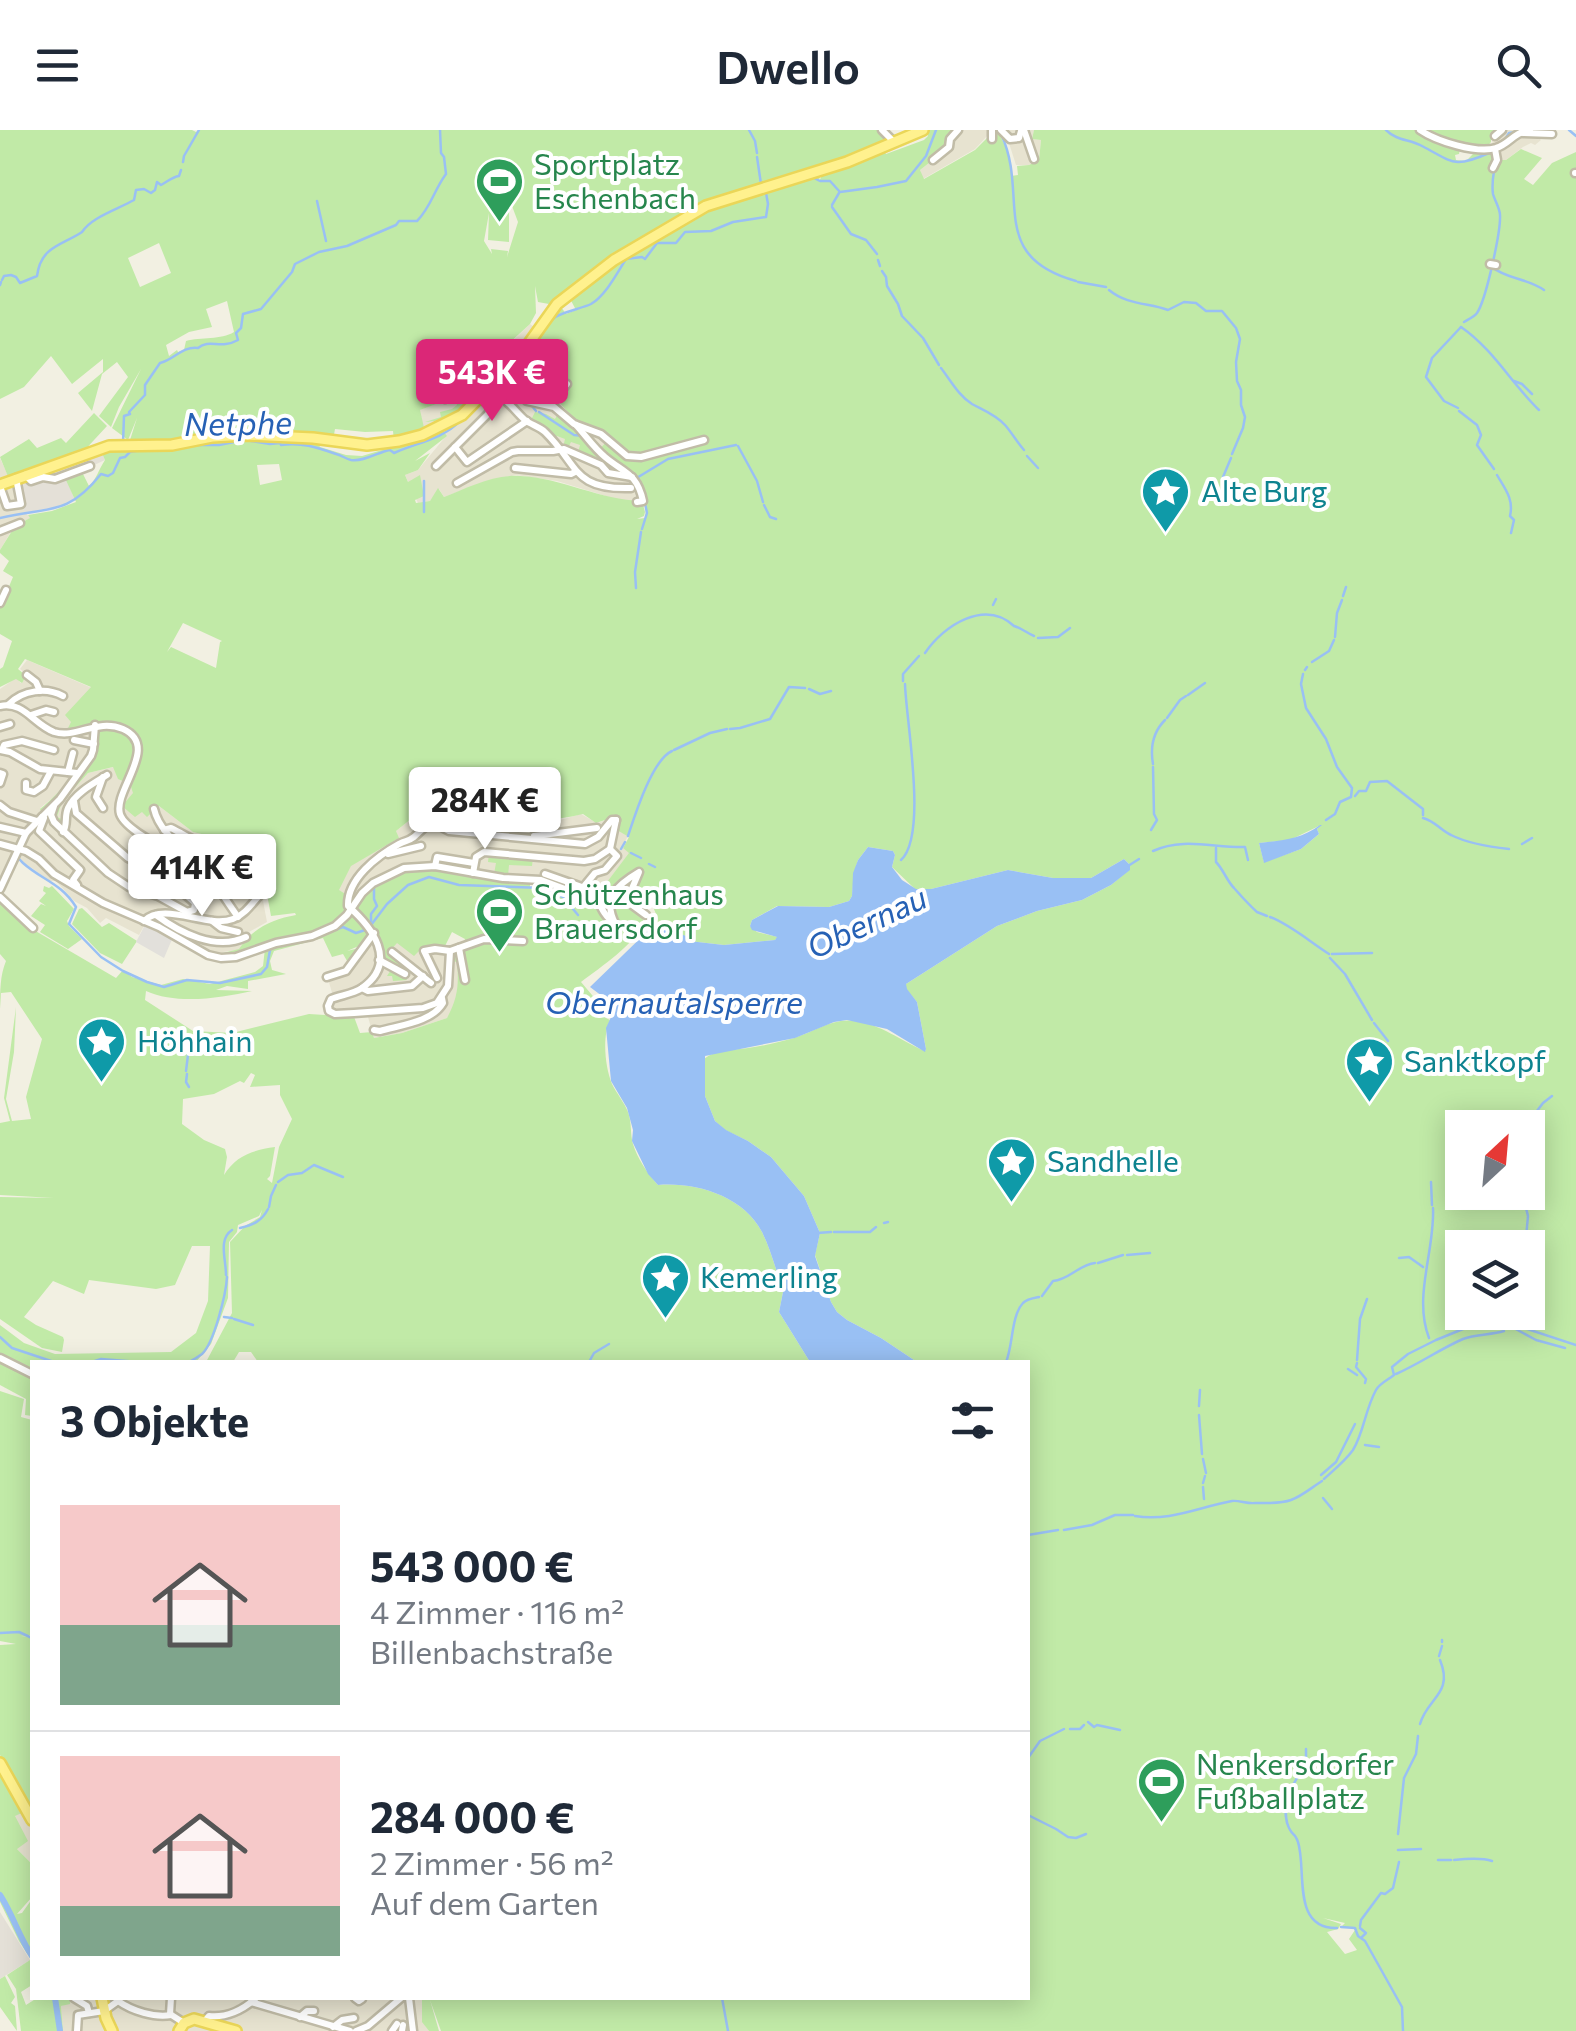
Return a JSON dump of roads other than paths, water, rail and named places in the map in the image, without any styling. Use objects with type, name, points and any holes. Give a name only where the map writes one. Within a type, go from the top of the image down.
[{"type":"main road","points":[[0,485],[109,446],[172,445],[224,436],[313,438],[358,444],[399,442],[422,436],[481,400],[507,374],[519,347],[538,332],[568,294],[614,260],[698,210],[848,162],[923,130]]},
{"type":"main road","points":[[1,1770],[27,1806]]},
{"type":"main road","points":[[101,2000],[94,2010],[112,2031]]},
{"type":"main road","points":[[181,2027],[190,2020],[236,2031]]},
{"type":"street","points":[[882,130],[893,141]]},
{"type":"street","points":[[933,160],[950,147],[950,139],[958,130]]},
{"type":"street","points":[[1001,130],[1010,139],[1018,138],[1022,130]]},
{"type":"street","points":[[1022,130],[1034,159]]},
{"type":"street","points":[[1420,130],[1452,144],[1491,149],[1516,133],[1530,130]]},
{"type":"street","points":[[1516,133],[1552,134]]},
{"type":"street","points":[[1491,149],[1497,160],[1493,168]]},
{"type":"street","points":[[445,399],[457,387],[467,362],[492,360],[519,347]]},
{"type":"street","points":[[511,400],[518,389],[538,381],[563,347]]},
{"type":"street","points":[[507,374],[526,399]]},
{"type":"street","points":[[550,405],[567,384]]},
{"type":"street","points":[[517,411],[526,399]]},
{"type":"street","points":[[481,400],[492,405],[526,399],[550,405],[608,460],[626,470],[642,496],[638,502]]},
{"type":"street","points":[[511,400],[527,422],[548,434],[575,472],[588,482],[631,488]]},
{"type":"street","points":[[436,466],[490,412],[492,405]]},
{"type":"street","points":[[455,447],[467,462],[527,422]]},
{"type":"street","points":[[574,424],[601,434],[623,454],[634,458],[704,440]]},
{"type":"street","points":[[509,434],[512,452]]},
{"type":"street","points":[[457,483],[512,452],[564,448],[601,465],[608,474],[632,477]]},
{"type":"street","points":[[0,485],[10,508],[21,504],[21,477],[31,481],[55,479],[90,466]]},
{"type":"street","points":[[515,468],[575,472]]},
{"type":"street","points":[[0,531],[20,524]]},
{"type":"street","points":[[0,604],[6,590]]},
{"type":"street","points":[[27,675],[40,691]]},
{"type":"street","points":[[0,706],[40,691],[51,690],[63,696]]},
{"type":"street","points":[[9,704],[59,733],[95,726],[121,728],[135,740],[137,755],[120,805],[121,816],[133,828],[186,859],[200,852],[250,862]]},
{"type":"street","points":[[31,715],[46,710],[54,712]]},
{"type":"street","points":[[0,728],[10,724]]},
{"type":"street","points":[[95,726],[91,756],[73,773],[51,818],[108,873],[169,902],[184,914]]},
{"type":"street","points":[[74,740],[94,744]]},
{"type":"street","points":[[54,750],[22,741],[4,745],[1,750],[40,768],[73,773]]},
{"type":"street","points":[[71,756],[73,773]]},
{"type":"street","points":[[26,783],[26,790],[34,792],[52,771]]},
{"type":"street","points":[[0,773],[0,783]]},
{"type":"street","points":[[63,832],[68,809],[82,792],[105,776],[96,797],[104,808]]},
{"type":"street","points":[[74,801],[76,813],[128,858],[162,874],[195,903],[194,910],[184,914]]},
{"type":"street","points":[[0,805],[9,812],[44,818],[39,831],[80,870],[73,881],[83,892]]},
{"type":"street","points":[[0,888],[26,833],[54,806]]},
{"type":"street","points":[[154,809],[156,820],[192,856],[238,917]]},
{"type":"street","points":[[431,823],[449,831],[586,844],[616,820],[610,849],[595,859],[484,852],[477,856],[473,868]]},
{"type":"street","points":[[450,951],[448,986],[437,1003],[423,1008],[338,1014],[330,1011],[332,1000],[362,988],[373,977],[379,960],[379,944],[371,929],[348,904],[348,892],[356,881],[380,858],[436,821],[456,828],[510,821]]},
{"type":"street","points":[[0,827],[26,833]]},
{"type":"street","points":[[524,838],[596,828]]},
{"type":"street","points":[[164,830],[182,833],[218,851],[220,857]]},
{"type":"street","points":[[0,844],[37,857],[54,874],[83,892],[211,956],[228,958],[320,933],[338,924],[362,893],[387,874],[434,858],[503,878],[584,887]]},
{"type":"street","points":[[380,858],[421,846]]},
{"type":"street","points":[[584,887],[617,856],[610,849]]},
{"type":"street","points":[[545,874],[584,887],[615,923],[609,910],[613,894],[639,872],[628,898],[646,915]]},
{"type":"street","points":[[216,885],[248,885]]},
{"type":"street","points":[[0,897],[32,928]]},
{"type":"street","points":[[144,921],[156,914],[227,921],[238,917],[258,897]]},
{"type":"street","points":[[156,914],[208,941],[230,943],[246,937]]},
{"type":"street","points":[[211,920],[221,928],[238,932]]},
{"type":"street","points":[[326,978],[346,971],[371,929]]},
{"type":"street","points":[[392,952],[434,980],[424,951],[450,951],[484,940],[522,941]]},
{"type":"street","points":[[459,948],[466,980]]},
{"type":"street","points":[[379,960],[405,974]]},
{"type":"street","points":[[362,988],[368,991],[412,986],[423,976]]},
{"type":"street","points":[[374,1030],[436,1014],[442,998]]},
{"type":"street","points":[[0,1358],[30,1373]]},
{"type":"street","points":[[77,2000],[94,2010]]},
{"type":"street","points":[[78,2031],[78,2015],[117,2000]]},
{"type":"street","points":[[120,2000],[137,2010],[171,2015]]},
{"type":"street","points":[[134,2000],[137,2010]]},
{"type":"street","points":[[171,2000],[171,2015],[181,2027]]},
{"type":"street","points":[[204,2022],[207,2016],[222,2017],[254,2000],[307,2013],[353,2031],[368,2026],[398,2000]]},
{"type":"street","points":[[409,2000],[414,2031]]},
{"type":"street","points":[[298,2002],[307,2013]]},
{"type":"street","points":[[332,2014],[342,2020]]},
{"type":"street","points":[[333,2026],[354,2018]]},
{"type":"water","points":[[1320,825],[1319,834],[1301,849],[1264,863],[1259,843],[1298,836]]},
{"type":"water","name":"Obernautalsperre","points":[[868,847],[893,851],[892,867],[916,889],[931,889],[1008,870],[1053,878],[1091,878],[1124,859],[1130,865],[1130,870],[1111,885],[1082,900],[997,926],[906,984],[917,1002],[925,1052],[887,1029],[847,1020],[795,1038],[705,1056],[705,1096],[715,1121],[771,1157],[804,1196],[820,1233],[815,1256],[837,1312],[914,1360],[809,1360],[779,1312],[781,1284],[765,1238],[754,1220],[717,1194],[688,1186],[658,1185],[648,1174],[632,1141],[627,1108],[611,1081],[606,1028],[612,1015],[602,996],[590,987],[656,923],[688,937],[689,941],[724,945],[775,940],[777,937],[752,930],[752,920],[778,906],[829,907],[849,901],[858,860]]},
{"type":"waterway","points":[[183,162],[199,130]]},
{"type":"waterway","points":[[123,443],[124,416],[145,395],[145,385],[160,363],[187,349],[238,340],[236,333],[243,314],[261,309],[295,264],[319,252],[347,246],[399,221],[417,221],[446,174],[440,130]]},
{"type":"waterway","points":[[749,130],[757,153]]},
{"type":"waterway","name":"Netphe","points":[[810,176],[830,181],[840,192],[906,181],[926,156],[936,130]]},
{"type":"waterway","points":[[1386,130],[1454,162],[1489,153]]},
{"type":"waterway","points":[[1569,130],[1576,136]]},
{"type":"waterway","points":[[1506,138],[1515,132]]},
{"type":"waterway","points":[[1001,134],[1009,157],[1020,240],[1030,256],[1048,270],[1076,281]]},
{"type":"waterway","points":[[757,157],[761,184]]},
{"type":"waterway","points":[[2,280],[11,275],[20,283],[37,276],[43,258],[53,248],[134,200],[136,190],[151,193],[157,182],[161,185],[179,176],[181,170]]},
{"type":"waterway","points":[[1464,322],[1481,306],[1496,250],[1500,215],[1493,194],[1494,171]]},
{"type":"waterway","name":"Netphe","points":[[538,337],[557,316],[596,300],[626,259],[645,259],[657,243],[676,243],[685,232],[711,231],[733,222],[766,217],[766,193]]},
{"type":"waterway","points":[[832,205],[839,193]]},
{"type":"waterway","points":[[317,201],[326,241]]},
{"type":"waterway","points":[[832,207],[851,234],[866,240],[877,254]]},
{"type":"waterway","points":[[878,260],[880,266]]},
{"type":"waterway","points":[[1492,267],[1544,290]]},
{"type":"waterway","points":[[882,271],[902,316],[923,338],[939,365]]},
{"type":"waterway","points":[[1078,282],[1106,287]]},
{"type":"waterway","points":[[1109,290],[1131,301],[1168,310],[1184,302],[1196,303],[1206,311],[1222,311],[1236,328],[1240,339],[1237,381],[1245,417],[1232,454]]},
{"type":"waterway","points":[[1461,327],[1483,346],[1539,410]]},
{"type":"waterway","points":[[1458,408],[1444,401],[1426,377],[1432,358],[1461,327]]},
{"type":"waterway","name":"Netphe","points":[[521,361],[534,344]]},
{"type":"waterway","points":[[941,368],[963,397],[1001,421],[1024,450]]},
{"type":"waterway","points":[[1514,381],[1532,394]]},
{"type":"waterway","points":[[532,406],[536,411]]},
{"type":"waterway","points":[[1459,411],[1477,425],[1481,435],[1477,445],[1494,469]]},
{"type":"waterway","points":[[539,412],[574,435],[584,436]]},
{"type":"waterway","name":"Netphe","points":[[193,445],[244,440],[302,445],[356,460],[390,450],[394,453],[429,440],[460,421]]},
{"type":"waterway","points":[[635,479],[668,459],[736,445]]},
{"type":"waterway","points":[[738,446],[757,481],[763,502]]},
{"type":"waterway","name":"Netphe","points":[[0,518],[66,504],[101,474],[113,473],[120,458],[141,450]]},
{"type":"waterway","points":[[1027,456],[1038,468]]},
{"type":"waterway","points":[[1223,477],[1231,458]]},
{"type":"waterway","points":[[1497,475],[1510,499],[1510,516],[1514,520],[1511,533]]},
{"type":"waterway","points":[[424,481],[424,512]]},
{"type":"waterway","points":[[642,529],[647,513],[645,503]]},
{"type":"waterway","points":[[764,505],[770,517],[776,519]]},
{"type":"waterway","points":[[636,588],[641,532]]},
{"type":"waterway","points":[[1343,596],[1346,587]]},
{"type":"waterway","points":[[993,605],[996,599]]},
{"type":"waterway","points":[[1335,637],[1342,600]]},
{"type":"waterway","points":[[925,653],[954,625],[978,615],[1003,618],[1034,636]]},
{"type":"waterway","points":[[1038,638],[1058,637],[1070,628]]},
{"type":"waterway","points":[[1312,662],[1329,651],[1334,640]]},
{"type":"waterway","points":[[903,681],[903,674],[919,656]]},
{"type":"waterway","points":[[1303,674],[1306,708],[1352,788],[1351,797],[1340,802],[1335,814],[1326,820]]},
{"type":"waterway","points":[[1188,695],[1205,683]]},
{"type":"waterway","points":[[901,860],[909,847],[914,803],[905,684]]},
{"type":"waterway","points":[[730,729],[770,719],[789,687],[805,688]]},
{"type":"waterway","points":[[809,689],[820,694],[831,691]]},
{"type":"waterway","points":[[1167,718],[1186,696]]},
{"type":"waterway","points":[[1153,764],[1153,740],[1165,720]]},
{"type":"waterway","points":[[674,750],[727,729]]},
{"type":"waterway","points":[[628,836],[651,776],[672,751]]},
{"type":"waterway","points":[[1151,830],[1157,820],[1153,767]]},
{"type":"waterway","points":[[1355,796],[1366,791],[1370,782],[1387,781],[1423,809],[1423,815]]},
{"type":"waterway","points":[[1423,818],[1465,841],[1509,849]]},
{"type":"waterway","points":[[1522,844],[1532,838]]},
{"type":"waterway","points":[[621,849],[625,842]]},
{"type":"waterway","name":"Obernau","points":[[1153,851],[1187,844],[1245,847],[1248,860]]},
{"type":"waterway","points":[[1216,848],[1216,862],[1232,885],[1257,912],[1267,916]]},
{"type":"waterway","name":"Obernau","points":[[11,850],[70,899],[76,907],[69,924],[101,957],[147,982],[164,987],[187,980],[220,983],[261,974],[274,946]]},
{"type":"waterway","points":[[631,853],[641,858]]},
{"type":"waterway","name":"Obernau","points":[[1128,866],[1139,859]]},
{"type":"waterway","points":[[649,864],[655,867]]},
{"type":"waterway","name":"Obernau","points":[[326,933],[343,927],[356,933],[368,929],[408,885],[429,877],[459,885],[543,888],[563,897],[578,915]]},
{"type":"waterway","points":[[371,921],[377,906],[374,887]]},
{"type":"waterway","points":[[1270,917],[1329,954]]},
{"type":"waterway","points":[[1332,954],[1372,953]]},
{"type":"waterway","points":[[1330,958],[1345,974],[1372,1020]]},
{"type":"waterway","points":[[1374,1023],[1388,1041]]},
{"type":"waterway","points":[[186,1071],[188,1055]]},
{"type":"waterway","points":[[187,1074],[189,1087]]},
{"type":"waterway","points":[[1538,1110],[1552,1096]]},
{"type":"waterway","points":[[278,1182],[314,1165],[343,1177]]},
{"type":"waterway","points":[[1431,1182],[1432,1205]]},
{"type":"waterway","points":[[269,1207],[276,1185]]},
{"type":"waterway","points":[[1429,1338],[1423,1306],[1433,1208]]},
{"type":"waterway","points":[[240,1228],[257,1222],[268,1209]]},
{"type":"waterway","points":[[1526,1210],[1527,1230]]},
{"type":"waterway","points":[[884,1223],[888,1222]]},
{"type":"waterway","points":[[834,1232],[870,1232],[876,1227]]},
{"type":"waterway","points":[[226,1275],[224,1244],[232,1230]]},
{"type":"waterway","points":[[817,1233],[831,1232]]},
{"type":"waterway","points":[[1127,1255],[1150,1253]]},
{"type":"waterway","points":[[1098,1263],[1123,1255]]},
{"type":"waterway","points":[[1399,1258],[1409,1257],[1423,1267]]},
{"type":"waterway","points":[[1042,1296],[1053,1281],[1095,1263]]},
{"type":"waterway","points":[[192,1360],[202,1354],[211,1340],[227,1277]]},
{"type":"waterway","points":[[1007,1360],[1019,1309],[1026,1301],[1039,1297]]},
{"type":"waterway","points":[[1357,1360],[1360,1319],[1367,1299]]},
{"type":"waterway","points":[[224,1317],[232,1318]]},
{"type":"waterway","points":[[234,1319],[253,1325]]},
{"type":"waterway","points":[[1324,1479],[1353,1450],[1376,1390],[1394,1375],[1392,1367],[1408,1354],[1463,1329],[1505,1322],[1576,1345]]},
{"type":"waterway","points":[[1518,1330],[1565,1348]]},
{"type":"waterway","points":[[1396,1374],[1463,1339],[1504,1331]]},
{"type":"waterway","points":[[0,1337],[12,1348],[48,1360]]},
{"type":"waterway","points":[[590,1360],[609,1344]]},
{"type":"waterway","points":[[98,1360],[114,1360]]},
{"type":"waterway","points":[[1357,1363],[1365,1383]]},
{"type":"waterway","points":[[1348,1369],[1357,1375]]},
{"type":"waterway","points":[[1199,1406],[1200,1390]]},
{"type":"waterway","points":[[1199,1415],[1202,1454]]},
{"type":"waterway","points":[[1321,1475],[1336,1462],[1355,1424]]},
{"type":"waterway","points":[[1365,1445],[1379,1447]]},
{"type":"waterway","points":[[1203,1459],[1206,1473]]},
{"type":"waterway","points":[[1203,1483],[1205,1476]]},
{"type":"waterway","points":[[1135,1516],[1172,1515],[1232,1501],[1282,1502],[1322,1481]]},
{"type":"waterway","points":[[1203,1487],[1204,1499]]},
{"type":"waterway","points":[[1323,1498],[1332,1509]]},
{"type":"waterway","points":[[1064,1530],[1092,1525],[1115,1515],[1133,1515]]},
{"type":"waterway","points":[[1030,1535],[1058,1530]]},
{"type":"waterway","points":[[0,1633],[19,1632],[30,1637]]},
{"type":"waterway","points":[[1439,1656],[1442,1646]]},
{"type":"waterway","points":[[1420,1724],[1442,1688],[1440,1660]]},
{"type":"waterway","points":[[1088,1722],[1094,1727],[1120,1730]]},
{"type":"waterway","points":[[1070,1729],[1084,1725]]},
{"type":"waterway","points":[[1030,1755],[1040,1741],[1064,1729]]},
{"type":"waterway","points":[[1398,1834],[1404,1778],[1416,1754],[1418,1736]]},
{"type":"waterway","points":[[1288,1794],[1306,1762],[1306,1749]]},
{"type":"waterway","points":[[1286,1796],[1286,1821],[1298,1842],[1307,1909],[1322,1926],[1337,1928]]},
{"type":"waterway","points":[[1030,1816],[1068,1837],[1086,1834]]},
{"type":"waterway","points":[[1398,1850],[1421,1849]]},
{"type":"waterway","points":[[1438,1860],[1451,1860]]},
{"type":"waterway","points":[[1454,1860],[1492,1861]]},
{"type":"waterway","points":[[1360,1926],[1381,1893],[1393,1888],[1399,1862]]},
{"type":"waterway","points":[[0,1895],[30,1953]]},
{"type":"waterway","points":[[1341,1927],[1355,1928],[1365,1941],[1402,2007],[1403,2031]]},
{"type":"waterway","points":[[1360,1928],[1366,1933],[1362,1937]]},
{"type":"waterway","points":[[55,2000],[60,2031]]},
{"type":"waterway","points":[[722,2000],[728,2031]]},
{"type":"place","name":"Sportplatz Eschenbach","points":[[499,224]]},
{"type":"place","name":"Alte Burg","points":[[1166,534]]},
{"type":"place","name":"Schützenhaus Brauersdorf","points":[[499,954]]},
{"type":"place","name":"Höhhain","points":[[102,1084]]},
{"type":"place","name":"Sanktkopf","points":[[1369,1104]]},
{"type":"place","name":"Sandhelle","points":[[1012,1204]]},
{"type":"place","name":"Kemerling","points":[[665,1320]]},
{"type":"place","name":"Nenkersdorfer Fußballplatz","points":[[1161,1824]]}]
